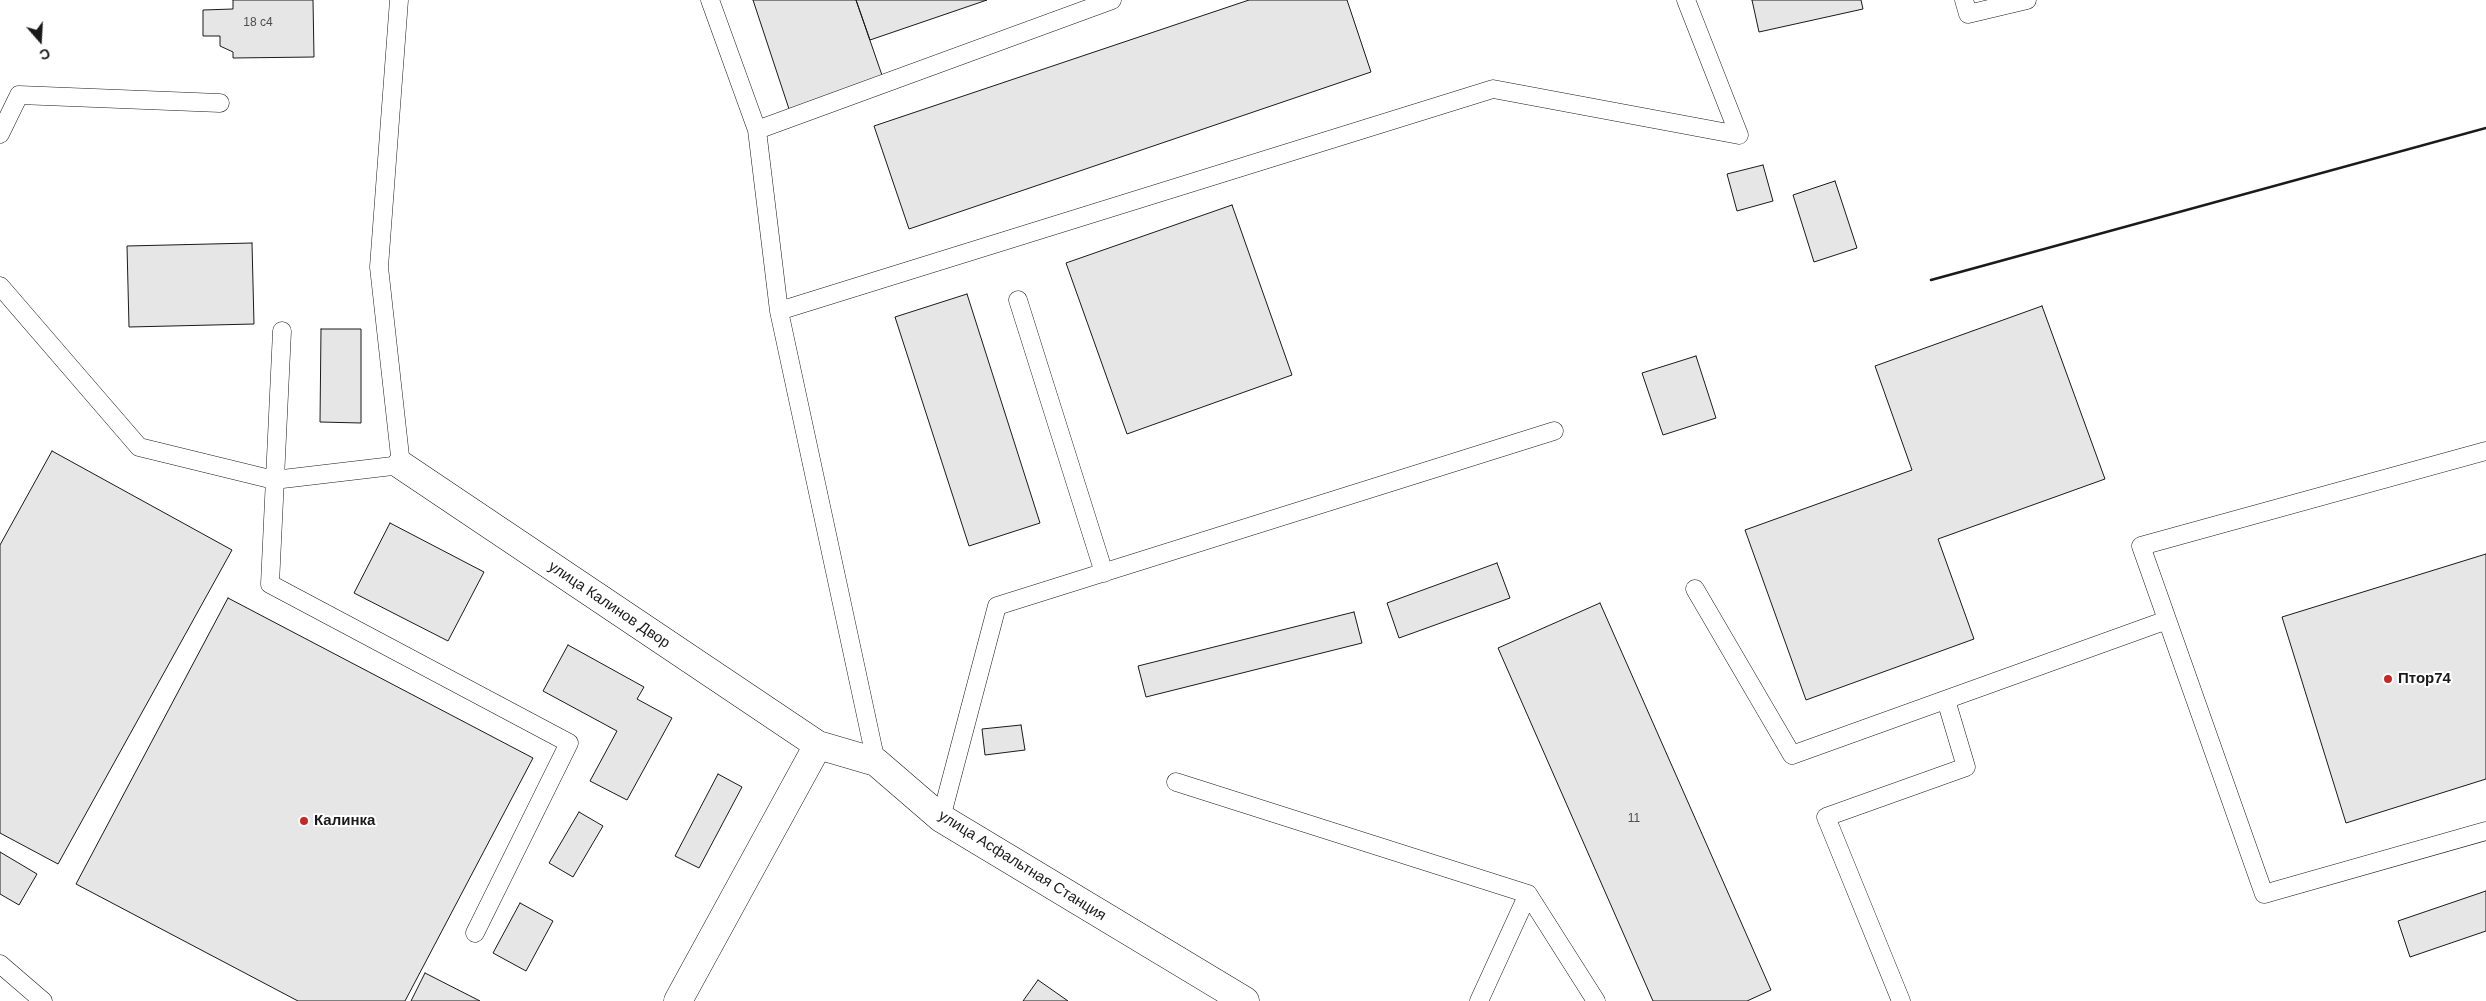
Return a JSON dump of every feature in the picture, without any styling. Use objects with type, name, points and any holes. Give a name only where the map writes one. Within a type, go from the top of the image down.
[{"type":"street","name":"улица Калинов Двор","points":[[401,465],[818,745]]},
{"type":"street","name":"улица Асфальтная Станция","points":[[818,745],[876,762],[941,818],[1245,1001]]},
{"type":"street","points":[[678,1001],[818,745]]},
{"type":"lane","points":[[0,286],[138,446],[274,480],[401,465],[379,267],[399,0]]},
{"type":"lane","points":[[710,0],[756,130],[778,311],[876,762]]},
{"type":"lane","points":[[756,130],[1112,0]]},
{"type":"lane","points":[[778,311],[1493,89],[1739,135],[1686,0]]},
{"type":"lane","points":[[1964,0],[1968,14],[2027,0]]},
{"type":"lane","points":[[0,134],[19,95],[220,103]]},
{"type":"lane","points":[[1018,300],[1104,573]]},
{"type":"lane","points":[[282,331],[270,584],[570,743],[475,933]]},
{"type":"lane","points":[[941,818],[997,606],[1554,431]]},
{"type":"lane","points":[[2486,451],[2140,546],[2264,894],[2486,830]]},
{"type":"lane","points":[[1695,590],[1792,755],[2167,620]]},
{"type":"lane","points":[[1902,1001],[1826,817],[1966,767],[1946,700]]},
{"type":"lane","points":[[1176,782],[1528,894],[1596,1001]]},
{"type":"lane","points":[[1479,1001],[1528,894]]},
{"type":"lane","points":[[0,964],[43,1001]]},
{"type":"building","points":[[233,0],[313,0],[314,57],[233,58],[233,52],[220,46],[220,36],[203,36],[203,10],[233,9]]},
{"type":"building","points":[[753,0],[856,0],[884,81],[790,112]]},
{"type":"building","points":[[856,0],[987,0],[870,40]]},
{"type":"building","points":[[1249,0],[1347,0],[1371,72],[909,229],[874,126]]},
{"type":"building","points":[[1752,0],[1861,0],[1863,9],[1759,32]]},
{"type":"building","points":[[1763,165],[1773,201],[1737,211],[1727,174]]},
{"type":"building","points":[[1835,181],[1857,248],[1814,262],[1793,195]]},
{"type":"building","points":[[1232,205],[1292,375],[1127,434],[1066,263]]},
{"type":"building","points":[[252,243],[254,324],[129,327],[127,246]]},
{"type":"building","points":[[967,294],[1040,523],[969,546],[895,317]]},
{"type":"building","points":[[2042,306],[2105,479],[1938,539],[1974,639],[1806,700],[1745,530],[1912,470],[1875,366]]},
{"type":"building","points":[[321,329],[361,329],[361,423],[320,422]]},
{"type":"building","points":[[1696,356],[1716,418],[1663,435],[1642,373]]},
{"type":"building","points":[[52,451],[232,550],[58,864],[0,833],[0,545]]},
{"type":"building","points":[[390,523],[484,572],[448,641],[354,593]]},
{"type":"building","points":[[2486,554],[2486,779],[2346,823],[2282,617]]},
{"type":"building","points":[[1497,563],[1510,598],[1399,638],[1387,603]]},
{"type":"building","name":"Калинка","points":[[228,598],[533,758],[405,1001],[298,1001],[76,884]]},
{"type":"building","points":[[1600,603],[1771,990],[1747,1001],[1653,1001],[1498,648]]},
{"type":"building","points":[[1354,612],[1362,643],[1146,697],[1138,666]]},
{"type":"building","points":[[568,645],[644,687],[637,699],[672,718],[627,800],[590,781],[617,731],[543,691]]},
{"type":"building","points":[[1021,725],[1025,750],[985,755],[982,729]]},
{"type":"building","points":[[718,774],[742,787],[699,868],[675,856]]},
{"type":"building","points":[[579,812],[603,826],[573,877],[549,863]]},
{"type":"building","points":[[0,852],[37,874],[19,905],[0,894]]},
{"type":"building","points":[[2486,891],[2486,931],[2410,957],[2398,921]]},
{"type":"building","points":[[520,903],[553,921],[526,971],[493,953]]},
{"type":"building","points":[[425,973],[480,1001],[411,1001]]},
{"type":"building","points":[[1038,980],[1068,1001],[1023,1001]]},
{"type":"wall","points":[[1931,280],[2486,128]]},
{"type":"place","name":"Птор74","points":[[2388,679]]},
{"type":"place","name":"Калинка","points":[[304,821]]}]
